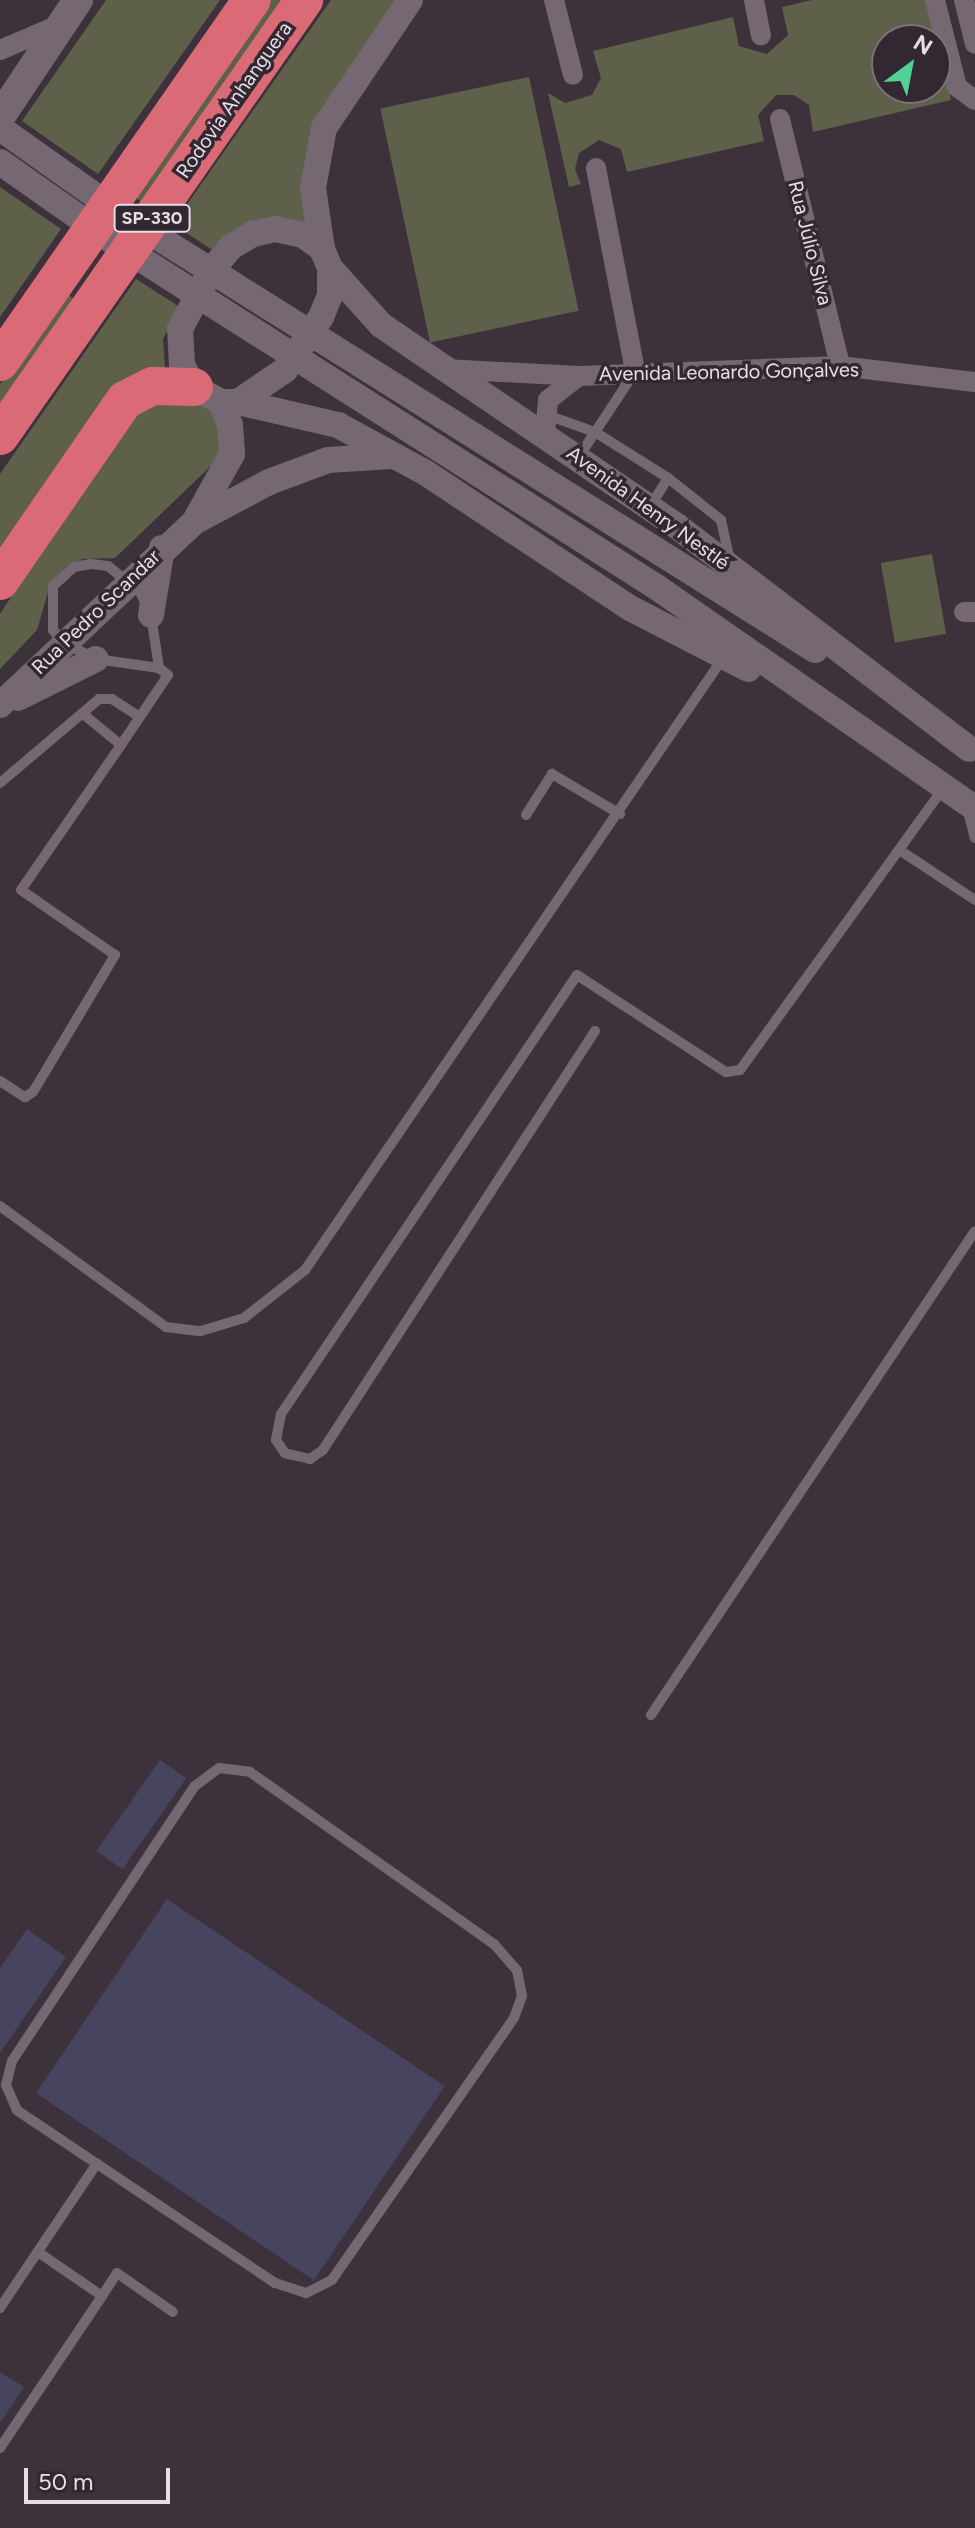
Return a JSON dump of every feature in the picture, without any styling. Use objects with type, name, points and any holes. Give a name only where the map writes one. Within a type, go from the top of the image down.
[{"type":"highway","name":"SP-330","points":[[0,362],[252,0]]},
{"type":"highway","name":"Rodovia Anhanguera","points":[[0,436],[304,0]]},
{"type":"highway","points":[[0,581],[125,400],[153,386],[218,397]]},
{"type":"main road","points":[[0,117],[70,12]]},
{"type":"street","points":[[218,397],[285,370],[307,341],[330,295],[313,188],[324,128],[410,0]]},
{"type":"street","points":[[554,0],[573,75]]},
{"type":"street","points":[[754,0],[761,35]]},
{"type":"street","points":[[935,0],[957,87],[975,100]]},
{"type":"street","points":[[964,0],[975,44]]},
{"type":"street","points":[[0,50],[70,12]]},
{"type":"street","name":"Rua Júlio Silva","points":[[780,119],[840,366]]},
{"type":"street","name":"Avenida Henry Nestlé","points":[[0,128],[124,216],[972,751]]},
{"type":"street","points":[[0,162],[111,240],[655,586],[833,713],[962,799]]},
{"type":"street","points":[[596,168],[635,371]]},
{"type":"street","points":[[326,258],[303,235],[275,229],[231,247],[190,305],[180,329],[182,365],[218,397],[338,425],[395,455],[630,608],[833,713]]},
{"type":"street","name":"Avenida Henry Nestlé","points":[[326,258],[381,325],[444,369],[544,424],[578,458],[731,567],[972,751]]},
{"type":"street","name":"Avenida Leonardo Gonçalves","points":[[444,369],[579,376],[635,371],[840,366],[975,382]]},
{"type":"street","name":"Avenida Leonardo Gonçalves","points":[[544,424],[548,400],[579,376]]},
{"type":"street","name":"Rua Pedro Scandar","points":[[194,522],[232,454],[230,425],[218,397]]},
{"type":"street","name":"Rua Pedro Scandar","points":[[0,706],[129,579],[194,522],[269,482],[328,460],[395,455]]},
{"type":"street","points":[[151,615],[162,548]]},
{"type":"street","points":[[0,706],[96,659]]},
{"type":"lane","points":[[578,458],[635,371]]},
{"type":"lane","points":[[544,424],[595,432],[668,478],[721,520],[731,567]]},
{"type":"lane","points":[[650,507],[668,478]]},
{"type":"lane","points":[[0,1081],[25,1097],[33,1092],[115,955],[21,890],[168,675],[159,668],[96,659],[63,642],[53,630],[49,604],[62,575],[91,564],[108,566],[129,579],[151,615],[159,668]]},
{"type":"lane","points":[[0,1206],[166,1327],[201,1331],[244,1318],[305,1270],[620,814],[724,656]]},
{"type":"lane","points":[[0,783],[105,697],[140,717]]},
{"type":"lane","points":[[82,713],[121,745]]},
{"type":"lane","points":[[526,815],[552,774],[620,814]]},
{"type":"lane","points":[[595,1031],[323,1450],[310,1459],[285,1453],[276,1440],[281,1414],[577,975],[733,1073],[748,1062],[901,851],[962,799],[975,838]]},
{"type":"lane","points":[[901,851],[975,900]]},
{"type":"lane","points":[[651,1715],[975,1231]]},
{"type":"lane","points":[[219,1768],[250,1772],[494,1944],[517,1970],[522,1996],[514,2018],[332,2280],[306,2293],[275,2283],[97,2163],[17,2110],[6,2085],[12,2061],[195,1786],[219,1768]]},
{"type":"lane","points":[[0,2308],[97,2163]]},
{"type":"lane","points":[[38,2252],[102,2296]]},
{"type":"lane","points":[[0,2448],[117,2273],[173,2312]]},
{"type":"green space","points":[[106,0],[220,0],[98,174],[22,121]]},
{"type":"green space","points":[[264,0],[288,0],[146,205],[128,193]]},
{"type":"green space","points":[[331,0],[398,0],[326,103],[308,224],[278,217],[217,253],[173,224]]},
{"type":"green space","points":[[812,0],[929,0],[934,24],[871,24],[871,104],[934,104],[813,132],[809,105],[794,95],[776,95],[758,115],[764,141],[627,172],[621,149],[599,140],[579,153],[575,169],[581,184],[569,187],[548,93],[565,103],[592,95],[601,78],[593,51],[733,17],[739,46],[767,54],[788,35],[782,7]]},
{"type":"green space","points":[[529,77],[579,311],[430,342],[380,109]]},
{"type":"green space","points":[[0,187],[61,229],[0,317]]},
{"type":"green space","points":[[136,279],[180,307],[163,339],[165,369],[0,567],[0,474]]},
{"type":"green space","points":[[64,292],[77,301],[0,411],[0,384]]},
{"type":"green space","points":[[169,395],[211,406],[225,442],[216,461],[115,558],[82,559],[66,567],[51,582],[37,630],[0,669],[0,614],[128,416]]},
{"type":"green space","points":[[932,554],[946,634],[895,643],[881,563]]},
{"type":"building","points":[[160,1760],[186,1778],[123,1869],[96,1851]]},
{"type":"building","points":[[167,1899],[445,2086],[314,2280],[36,2093]]},
{"type":"building","points":[[27,1929],[66,1957],[0,2053],[0,1968]]},
{"type":"building","points":[[0,2372],[24,2387],[0,2423]]}]
